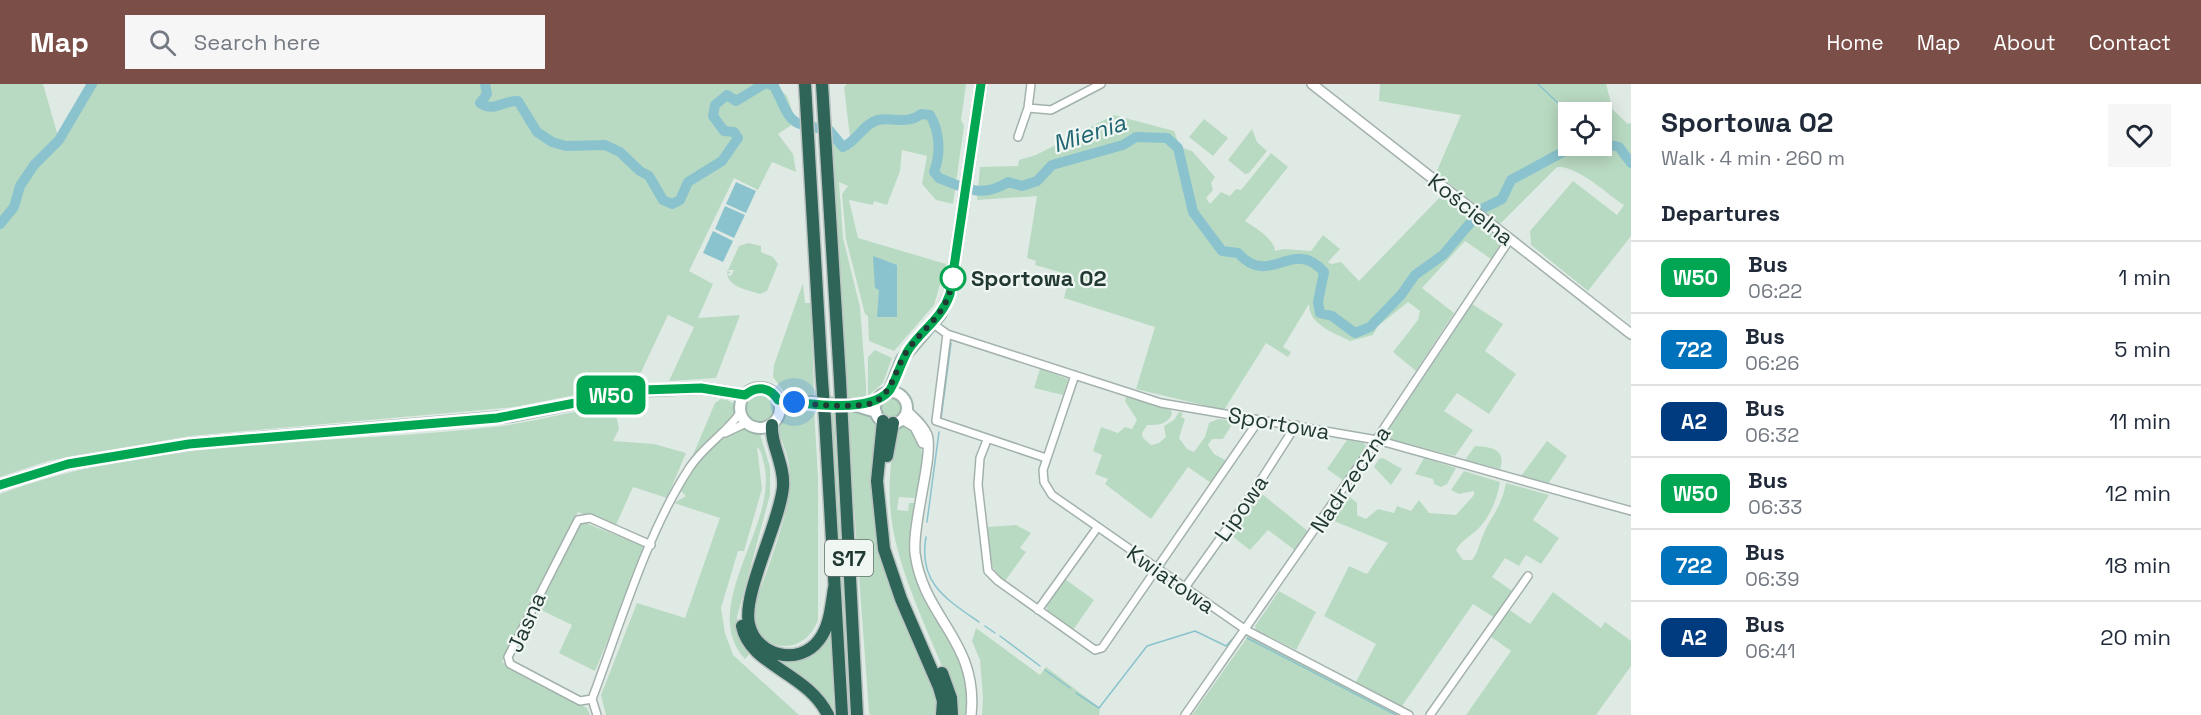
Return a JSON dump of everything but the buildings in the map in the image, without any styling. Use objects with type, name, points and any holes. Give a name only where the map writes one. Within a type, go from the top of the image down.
[{"type":"highway","name":"S17","points":[[805,84],[842,715]]},
{"type":"highway","name":"S17","points":[[822,84],[840,380],[856,715]]},
{"type":"highway","points":[[890,415],[877,481],[883,541],[901,599],[939,687],[943,701],[942,715]]},
{"type":"highway","points":[[890,415],[885,478],[890,538],[905,590],[950,691],[952,715]]},
{"type":"highway","points":[[766,427],[781,459],[783,486],[750,601],[748,622],[751,632],[764,647],[773,653],[799,655],[810,650],[824,632],[834,588]]},
{"type":"highway","points":[[766,427],[775,487],[741,612],[743,632],[755,652],[808,688],[820,701],[828,715]]},
{"type":"highway","points":[[856,696],[866,715]]},
{"type":"main road","points":[[890,415],[898,370],[910,348],[940,315],[950,294],[981,84]]},
{"type":"main road","points":[[0,485],[61,466],[189,444],[504,417],[636,391],[680,387],[745,395]]},
{"type":"main road","points":[[742,414],[745,395],[751,390],[762,388],[772,392],[779,406]]},
{"type":"main road","points":[[722,392],[742,414],[766,427],[779,406]]},
{"type":"main road","points":[[890,415],[906,401],[894,393]]},
{"type":"main road","points":[[779,406],[853,405],[890,415]]},
{"type":"street","points":[[1018,137],[1028,108],[1031,84]]},
{"type":"street","points":[[1028,108],[1051,110],[1101,84]]},
{"type":"street","name":"Kościelna","points":[[1312,84],[1631,334]]},
{"type":"street","name":"Nadrzeczna","points":[[1185,715],[1377,440],[1510,239]]},
{"type":"street","name":"Sportowa","points":[[932,323],[947,334],[1161,403],[1377,440],[1631,511]]},
{"type":"street","points":[[947,334],[936,421],[1046,458]]},
{"type":"street","name":"Kwiatowa","points":[[1075,375],[1046,458],[1042,477],[1047,490],[1097,528],[1246,630],[1409,715]]},
{"type":"street","points":[[597,715],[592,699],[651,545],[688,470],[712,441],[742,414]]},
{"type":"street","points":[[890,415],[923,427],[928,437],[927,457],[915,527],[915,555],[927,592],[967,665],[972,686],[971,715]]},
{"type":"street","points":[[987,440],[980,458],[978,485],[988,571],[998,581],[1089,648],[1098,649],[1259,420]]},
{"type":"street","name":"Lipowa","points":[[1185,589],[1254,491],[1296,425]]},
{"type":"street","name":"Jasna","points":[[592,699],[580,700],[510,664],[508,657],[578,520],[590,518],[651,545]]},
{"type":"street","points":[[1038,610],[1097,528]]},
{"type":"street","points":[[1430,715],[1528,576]]},
{"type":"green space","points":[[0,84],[43,84],[58,136],[88,84],[774,84],[787,96],[796,122],[778,134],[793,154],[796,172],[772,162],[758,190],[734,178],[689,271],[713,284],[698,318],[740,315],[716,378],[669,381],[694,327],[668,315],[636,383],[515,407],[190,436],[48,461],[0,477]]},
{"type":"green space","points":[[847,84],[966,84],[961,120],[964,126],[953,204],[936,200],[922,184],[927,156],[902,150],[900,171],[887,205],[874,201],[873,205],[849,200],[858,238],[946,264],[934,305],[894,351],[869,341],[868,316],[865,314],[846,239],[842,194],[848,186],[839,182],[843,238],[860,307],[866,385],[866,397],[847,398],[832,138],[843,151],[851,146],[844,87]]},
{"type":"green space","points":[[1380,84],[1606,84],[1611,102],[1558,102],[1558,156],[1612,156],[1612,106],[1628,124],[1631,123],[1631,236],[1588,291],[1531,245],[1530,231],[1573,181],[1617,215],[1624,205],[1583,175],[1557,167],[1500,224],[1436,173],[1461,115],[1379,101]]},
{"type":"green space","points":[[1114,115],[1174,131],[1180,147],[1192,151],[1215,177],[1211,183],[1213,190],[1206,198],[1210,204],[1221,192],[1230,196],[1236,189],[1241,190],[1271,153],[1288,167],[1245,221],[1268,238],[1275,251],[1284,249],[1311,251],[1323,235],[1340,249],[1328,262],[1331,264],[1341,262],[1359,281],[1443,194],[1499,238],[1501,244],[1491,259],[1465,241],[1422,288],[1454,313],[1416,371],[1393,352],[1418,320],[1420,311],[1408,302],[1378,326],[1373,335],[1350,341],[1317,323],[1309,304],[1283,347],[1291,352],[1288,357],[1266,343],[1224,410],[1136,389],[1155,327],[1064,298],[1070,275],[1035,265],[1036,261],[1027,258],[1037,196],[977,200],[980,167],[1018,166],[1019,160],[1036,155]]},
{"type":"green space","points":[[1204,119],[1228,138],[1213,156],[1189,137]]},
{"type":"green space","points":[[1252,129],[1257,142],[1267,151],[1249,173],[1245,174],[1228,160]]},
{"type":"green space","points":[[748,243],[761,246],[761,252],[773,257],[778,264],[767,291],[760,294],[734,284],[727,275],[731,276],[734,270],[728,270],[739,246]]},
{"type":"green space","points":[[803,283],[805,303],[811,303],[814,396],[787,396],[773,377],[774,365]]},
{"type":"green space","points":[[1472,304],[1503,324],[1485,351],[1516,374],[1489,414],[1457,393],[1444,411],[1473,430],[1455,456],[1389,439],[1388,430]]},
{"type":"green space","points":[[875,350],[892,358],[883,383],[868,396],[868,357]]},
{"type":"green space","points":[[1040,369],[1068,379],[1063,395],[1034,388]]},
{"type":"green space","points":[[759,392],[770,397],[775,408],[770,419],[759,424],[748,419],[743,408],[748,397]]},
{"type":"green space","points":[[892,395],[897,396],[903,402],[903,412],[897,418],[892,419],[887,418],[881,412],[880,407],[881,402],[887,396]]},
{"type":"green space","points":[[1126,396],[1171,410],[1172,414],[1168,420],[1147,425],[1142,433],[1143,438],[1151,445],[1159,443],[1166,437],[1164,426],[1174,420],[1179,412],[1183,413],[1181,417],[1185,419],[1179,438],[1187,449],[1194,452],[1205,437],[1209,423],[1218,419],[1234,421],[1223,439],[1212,439],[1208,445],[1214,454],[1227,461],[1211,483],[1188,467],[1151,519],[1105,484],[1108,479],[1095,474],[1102,455],[1093,451],[1101,427],[1118,433],[1125,427],[1132,429],[1137,420],[1125,401]]},
{"type":"green space","points":[[721,399],[732,403],[736,413],[690,462],[715,403]]},
{"type":"green space","points":[[613,401],[619,429],[613,441],[654,444],[686,453],[667,498],[633,487],[615,527],[578,512],[502,662],[587,708],[590,715],[0,715],[0,494],[60,475],[121,461],[248,445],[502,426],[604,406]]},
{"type":"green space","points":[[806,408],[814,409],[818,477],[818,620],[811,633],[801,641],[780,646],[761,636],[755,627],[753,615],[780,532],[789,492],[789,465],[778,430],[787,413]]},
{"type":"green space","points":[[850,408],[873,415],[879,424],[874,509],[937,696],[938,715],[870,715],[869,712],[847,411]]},
{"type":"green space","points":[[831,413],[834,413],[850,715],[847,715]]},
{"type":"green space","points":[[907,424],[919,442],[922,468],[915,498],[899,497],[897,510],[908,511],[909,503],[915,503],[911,553],[961,658],[968,685],[967,715],[956,715],[949,685],[909,584],[894,535],[890,510],[892,456],[898,426]]},
{"type":"green space","points":[[741,427],[760,434],[770,467],[770,495],[737,617],[738,627],[751,652],[745,659],[733,638],[730,615],[734,591],[761,513],[766,488],[764,464],[757,447],[762,489],[744,551],[738,551],[721,608],[725,633],[733,655],[799,715],[606,715],[601,695],[637,603],[685,618],[720,518],[674,503],[686,496],[681,491],[682,487],[700,460],[723,438]]},
{"type":"green space","points":[[1347,440],[1364,443],[1366,447],[1344,481],[1327,469]]},
{"type":"green space","points":[[1547,441],[1567,456],[1548,484],[1521,476]]},
{"type":"green space","points":[[1475,446],[1496,450],[1501,457],[1500,469],[1465,460]]},
{"type":"green space","points":[[1383,458],[1402,469],[1391,485],[1374,467],[1379,459]]},
{"type":"green space","points":[[1424,458],[1456,468],[1447,484],[1441,487],[1434,484],[1433,479],[1415,474]]},
{"type":"green space","points":[[1464,471],[1500,482],[1495,502],[1486,520],[1456,550],[1463,560],[1472,560],[1478,550],[1499,505],[1506,483],[1549,495],[1533,520],[1559,538],[1541,564],[1526,555],[1519,566],[1505,558],[1492,577],[1514,592],[1495,618],[1473,604],[1402,706],[1356,682],[1376,644],[1324,616],[1349,566],[1367,574],[1388,543],[1329,519],[1346,494],[1357,503],[1357,515],[1366,519],[1378,509],[1394,513],[1397,506],[1411,511],[1419,500],[1429,513],[1456,515],[1474,495],[1474,491],[1459,494],[1451,490]]},
{"type":"green space","points":[[1257,490],[1309,532],[1296,551],[1268,530],[1250,550],[1227,532]]},
{"type":"green space","points":[[583,522],[646,547],[595,671],[559,653],[572,625],[537,608],[578,523]]},
{"type":"green space","points":[[1016,525],[1031,533],[1020,548],[1026,552],[1005,581],[992,564],[986,527]]},
{"type":"green space","points":[[1065,579],[1094,600],[1073,630],[1048,612],[1046,605]]},
{"type":"green space","points":[[1279,591],[1316,612],[1296,650],[1256,630],[1255,626]]},
{"type":"green space","points":[[1553,592],[1601,628],[1605,622],[1631,641],[1631,666],[1596,715],[1466,715],[1511,651],[1490,636],[1508,609],[1530,624]]},
{"type":"green space","points":[[831,626],[834,715],[806,680],[753,642],[785,660]]},
{"type":"green space","points":[[976,628],[1040,675],[1046,667],[1100,708],[1099,715],[982,715],[980,660],[972,641]]},
{"type":"green space","points":[[1249,635],[1399,715],[1192,715]]},
{"type":"water","points":[[736,182],[756,191],[746,213],[726,204]]},
{"type":"water","points":[[725,206],[745,215],[734,238],[715,229]]},
{"type":"water","points":[[713,231],[733,241],[723,262],[703,253]]},
{"type":"water","points":[[873,256],[897,265],[897,317],[877,317],[879,290],[875,288]]},
{"type":"waterway","name":"Mienia","points":[[0,224],[14,207],[20,186],[34,165],[59,140],[92,84]]},
{"type":"waterway","name":"Mienia","points":[[485,84],[487,94],[480,103],[490,107],[518,101],[537,132],[552,142],[566,146],[605,145],[620,152],[640,171],[649,176],[663,200],[672,204],[680,200],[688,182],[722,161],[738,138],[734,132],[724,131],[713,116],[715,105],[727,95],[736,101],[764,84]]},
{"type":"waterway","name":"Mienia","points":[[768,84],[774,86],[792,119],[797,123],[829,130],[843,147],[864,128],[878,120],[906,120],[921,114],[930,115],[936,128],[938,143],[938,157],[934,172],[939,178],[974,190],[990,190],[1008,182],[1022,186],[1037,181],[1052,165],[1123,145],[1136,137],[1167,138],[1178,148],[1193,212],[1222,251],[1238,253],[1250,263],[1261,266],[1302,259],[1313,262],[1324,272],[1318,302],[1320,313],[1332,316],[1355,333],[1370,327],[1401,295],[1415,275],[1443,255],[1482,209],[1502,199],[1511,180],[1558,155]]},
{"type":"waterway","points":[[1538,84],[1558,103]]},
{"type":"waterway","name":"Mienia","points":[[1612,145],[1619,147],[1631,163]]},
{"type":"waterway","points":[[941,419],[951,343]]},
{"type":"waterway","points":[[927,522],[939,432]]},
{"type":"waterway","points":[[926,537],[926,566],[937,588],[979,622]]},
{"type":"waterway","points":[[985,626],[995,633]]},
{"type":"waterway","points":[[1076,693],[1099,708],[1147,646],[1195,631],[1226,646],[1238,633]]},
{"type":"waterway","points":[[1000,636],[1040,666]]},
{"type":"waterway","points":[[1247,638],[1396,715]]},
{"type":"waterway","points":[[1045,670],[1070,688]]},
{"type":"bus line","name":"W50","points":[[0,485],[24,476],[86,461],[189,444],[512,416],[643,390],[701,388],[745,395],[751,390],[762,388],[772,392],[778,400],[802,404],[853,405],[877,401],[884,393],[889,392],[902,359],[940,315],[950,294],[981,84]]},
{"type":"place","name":"Sportowa 02","points":[[953,278]]},
{"type":"route","points":[[794,402],[853,405],[877,401],[884,393],[889,392],[902,359],[944,308],[953,278]]}]
